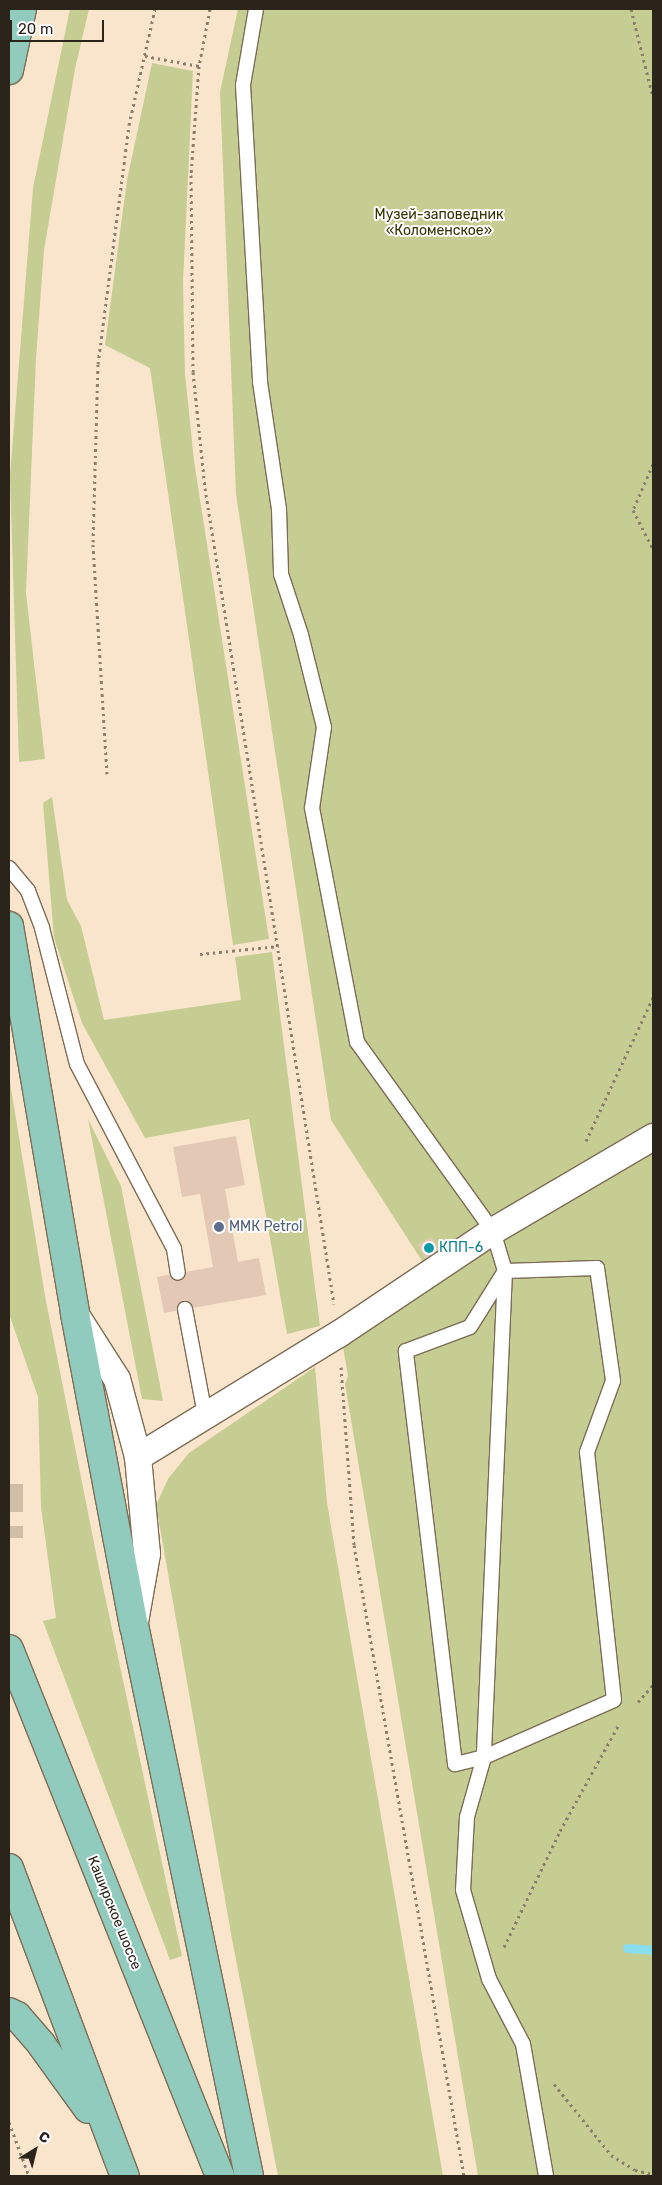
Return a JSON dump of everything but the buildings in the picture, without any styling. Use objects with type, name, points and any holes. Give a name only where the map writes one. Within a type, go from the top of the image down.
[{"type":"main road","points":[[9,70],[22,9]]},
{"type":"main road","points":[[9,926],[76,1314],[134,1625],[249,2176]]},
{"type":"main road","name":"Каширское шоссе","points":[[9,1649],[220,2176]]},
{"type":"main road","points":[[9,1868],[120,2165]]},
{"type":"main road","points":[[9,2012],[17,2016],[42,2044],[120,2165]]},
{"type":"street","points":[[138,1457],[339,1334],[493,1231],[653,1137]]},
{"type":"street","points":[[76,1314],[117,1379],[138,1457],[147,1554],[134,1625]]},
{"type":"lane","points":[[256,9],[243,85],[260,382],[279,509],[281,574],[301,635],[324,728],[312,808],[357,1042],[493,1231],[506,1271],[484,1757],[467,1817],[463,1890],[489,1979],[522,2044],[546,2176]]},
{"type":"lane","points":[[9,868],[28,891],[42,928],[77,1064],[174,1249],[178,1273]]},
{"type":"lane","points":[[597,1268],[613,1381],[587,1452],[614,1700],[484,1757],[454,1764],[406,1351],[470,1327],[506,1271],[597,1268]]},
{"type":"lane","points":[[185,1310],[205,1415]]},
{"type":"path","points":[[107,774],[93,542],[98,382],[129,126],[155,9]]},
{"type":"path","points":[[210,9],[199,66],[191,175],[193,372],[205,488],[339,1334],[354,1545],[464,2176]]},
{"type":"path","points":[[631,9],[653,97]]},
{"type":"path","points":[[145,56],[199,66]]},
{"type":"path","points":[[653,464],[634,510],[653,549]]},
{"type":"path","points":[[200,954],[279,946]]},
{"type":"path","points":[[584,1147],[653,997]]},
{"type":"path","points":[[636,1704],[653,1685]]},
{"type":"path","points":[[489,1979],[560,1830],[613,1730],[625,1717]]},
{"type":"path","points":[[552,2081],[611,2155],[635,2170],[653,2174]]},
{"type":"path","points":[[9,2122],[29,2176]]},
{"type":"green space","points":[[70,9],[89,9],[75,69],[44,250],[36,358],[26,593],[45,759],[19,762],[10,476],[33,188]]},
{"type":"green space","name":"Музей-заповедник «Коломенское»","points":[[238,9],[653,9],[653,2176],[478,2176],[345,1384],[348,1376],[343,1347],[437,1284],[331,1120],[236,494],[220,92]]},
{"type":"green space","points":[[152,63],[193,71],[183,283],[185,373],[194,461],[269,939],[233,945],[150,368],[105,345],[127,180]]},
{"type":"green space","points":[[52,797],[67,900],[81,926],[104,1020],[241,1000],[235,957],[272,952],[320,1326],[287,1334],[249,1119],[145,1138],[82,1023],[54,938],[43,803]]},
{"type":"green space","points":[[9,1076],[45,1296],[99,1568],[182,1956],[170,1960],[43,1621],[56,1618],[41,1507],[38,1397],[9,1314]]},
{"type":"green space","points":[[88,1119],[121,1186],[163,1401],[142,1399]]},
{"type":"green space","points":[[315,1367],[327,1503],[443,2176],[278,2176],[232,1939],[156,1505],[168,1479],[189,1453]]},
{"type":"waterway","points":[[627,1948],[653,1950]]},
{"type":"tunnel","points":[[9,1484],[9,1538]]},
{"type":"place","name":"ММК Petrol","points":[[219,1227]]},
{"type":"place","name":"КПП-6","points":[[429,1248]]}]
